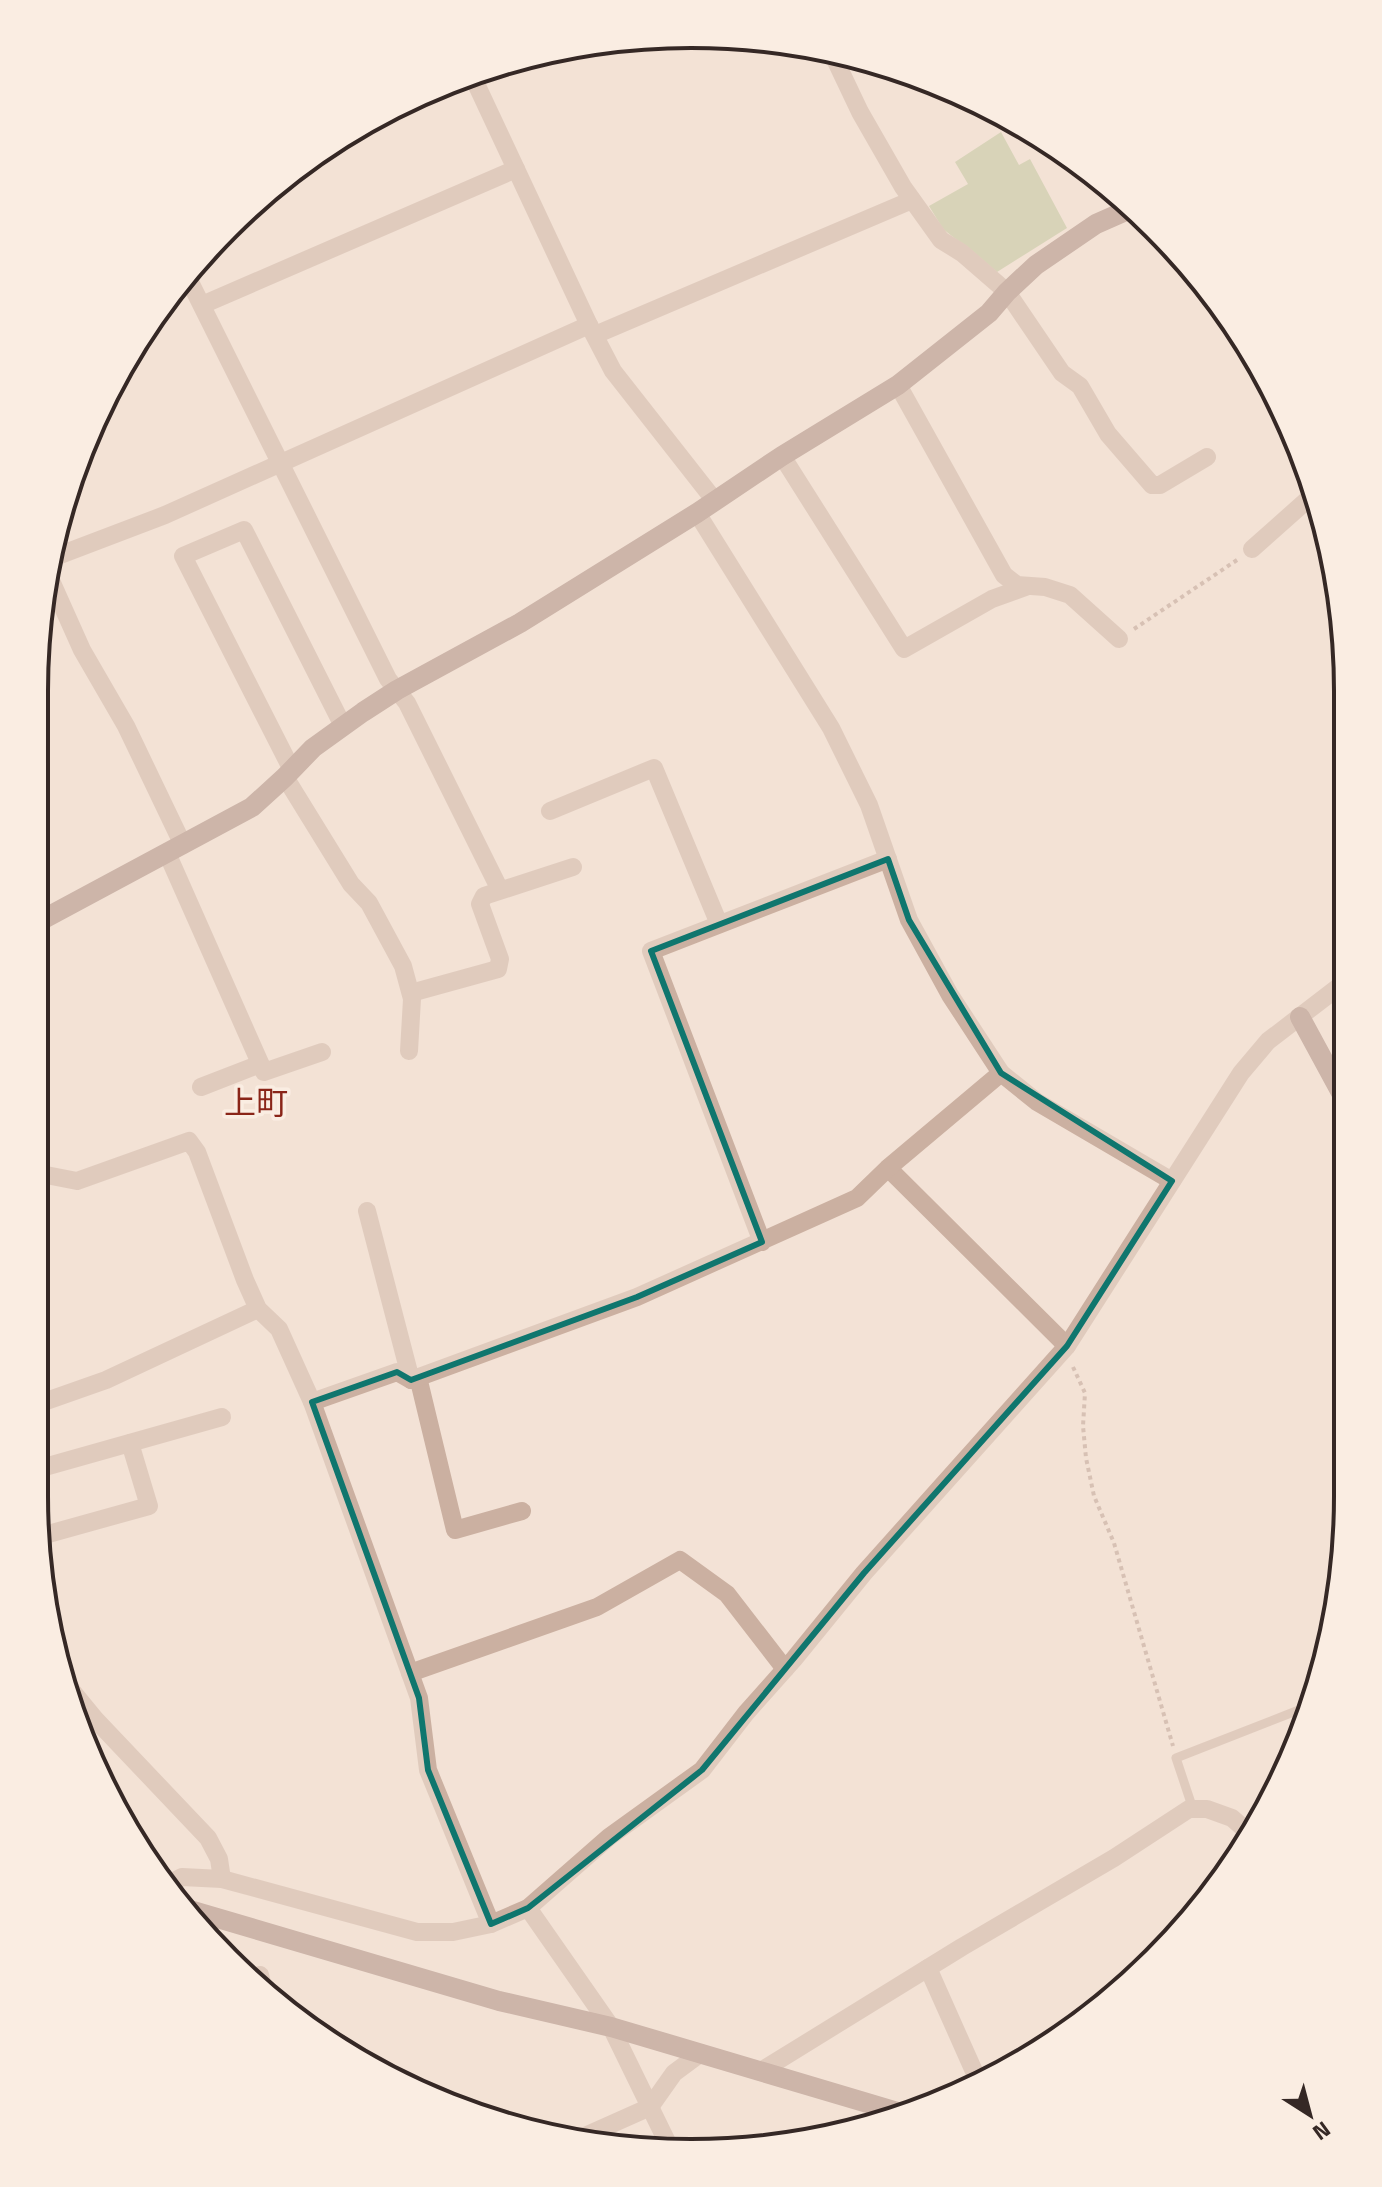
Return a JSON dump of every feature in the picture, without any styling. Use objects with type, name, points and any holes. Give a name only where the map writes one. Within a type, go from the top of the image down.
[{"type":"street","points":[[838,65],[860,112],[912,200],[941,240],[962,253],[1007,292],[1062,373],[1080,386],[1108,434],[1152,485],[1160,485],[1207,457]]},
{"type":"street","points":[[478,84],[613,371],[715,501]]},
{"type":"street","points":[[202,305],[516,169]]},
{"type":"street","points":[[63,554],[165,515],[592,330],[912,200]]},
{"type":"street","points":[[48,917],[252,807],[313,748],[397,690],[520,623],[898,385],[989,313],[1036,265],[1096,224],[1121,213]]},
{"type":"street","points":[[192,286],[388,679],[407,703],[500,890]]},
{"type":"street","points":[[898,385],[1004,575],[1017,585],[1045,587],[1070,595],[1119,639]]},
{"type":"street","points":[[782,456],[904,649],[992,599],[1028,586]]},
{"type":"street","points":[[1252,549],[1305,502]]},
{"type":"street","points":[[697,513],[831,728],[869,805],[909,920],[950,995],[1001,1073],[1037,1102],[1172,1181]]},
{"type":"street","points":[[343,726],[244,530],[183,556],[288,774],[351,884],[369,903],[403,966],[412,999],[409,1051]]},
{"type":"street","points":[[56,592],[82,650],[126,726],[264,1072],[322,1052]]},
{"type":"street","points":[[550,811],[654,768],[719,924]]},
{"type":"street","points":[[762,1242],[651,951],[888,859]]},
{"type":"street","points":[[411,993],[498,969],[500,959],[480,904],[484,896],[573,867]]},
{"type":"street","points":[[176,1880],[182,1877],[222,1879],[417,1932],[453,1932],[491,1924],[528,1908],[609,1837],[702,1770],[864,1573],[1064,1349],[1241,1073],[1268,1041],[1334,991]]},
{"type":"street","points":[[1300,1017],[1334,1080]]},
{"type":"street","points":[[201,1087],[260,1064]]},
{"type":"street","points":[[312,1402],[397,1372],[415,1378],[637,1297],[857,1198],[1001,1073]]},
{"type":"street","points":[[48,1175],[77,1181],[189,1141],[197,1152],[258,1309],[279,1329],[312,1402],[419,1698],[428,1770],[491,1924]]},
{"type":"street","points":[[888,1168],[1064,1349]]},
{"type":"street","points":[[367,1211],[455,1530],[522,1511]]},
{"type":"street","points":[[48,1400],[106,1380],[258,1309]]},
{"type":"street","points":[[48,1466],[222,1417]]},
{"type":"street","points":[[49,1534],[149,1506],[130,1443]]},
{"type":"street","points":[[410,1673],[597,1607],[680,1560],[727,1594],[785,1669]]},
{"type":"street","points":[[82,1703],[208,1838],[219,1859],[222,1879]]},
{"type":"street","points":[[761,2071],[1114,1858],[1189,1809],[1207,1809],[1232,1818],[1242,1827]]},
{"type":"street","points":[[528,1908],[611,2027],[665,2138]]},
{"type":"street","points":[[203,1914],[499,2001],[611,2027],[886,2109]]},
{"type":"street","points":[[928,1968],[975,2073]]},
{"type":"street","points":[[595,2131],[650,2107],[674,2073],[701,2053]]},
{"type":"lane","points":[[1194,1809],[1176,1758],[1297,1711]]},
{"type":"path","points":[[1119,639],[1252,549]]},
{"type":"path","points":[[1064,1349],[1085,1393],[1083,1426],[1094,1496],[1114,1543],[1176,1758]]},
{"type":"highlighted area","points":[[888,859],[909,920],[1001,1073],[1172,1181],[1067,1346],[864,1573],[702,1770],[528,1908],[491,1924],[428,1770],[419,1698],[312,1402],[397,1372],[411,1380],[637,1297],[762,1242],[651,951]]},
{"type":"green space","points":[[1001,132],[1019,165],[1030,159],[1067,228],[997,272],[943,229],[929,206],[968,184],[955,162]]},
{"type":"district","name":"上町","points":[[256,1103]]}]
